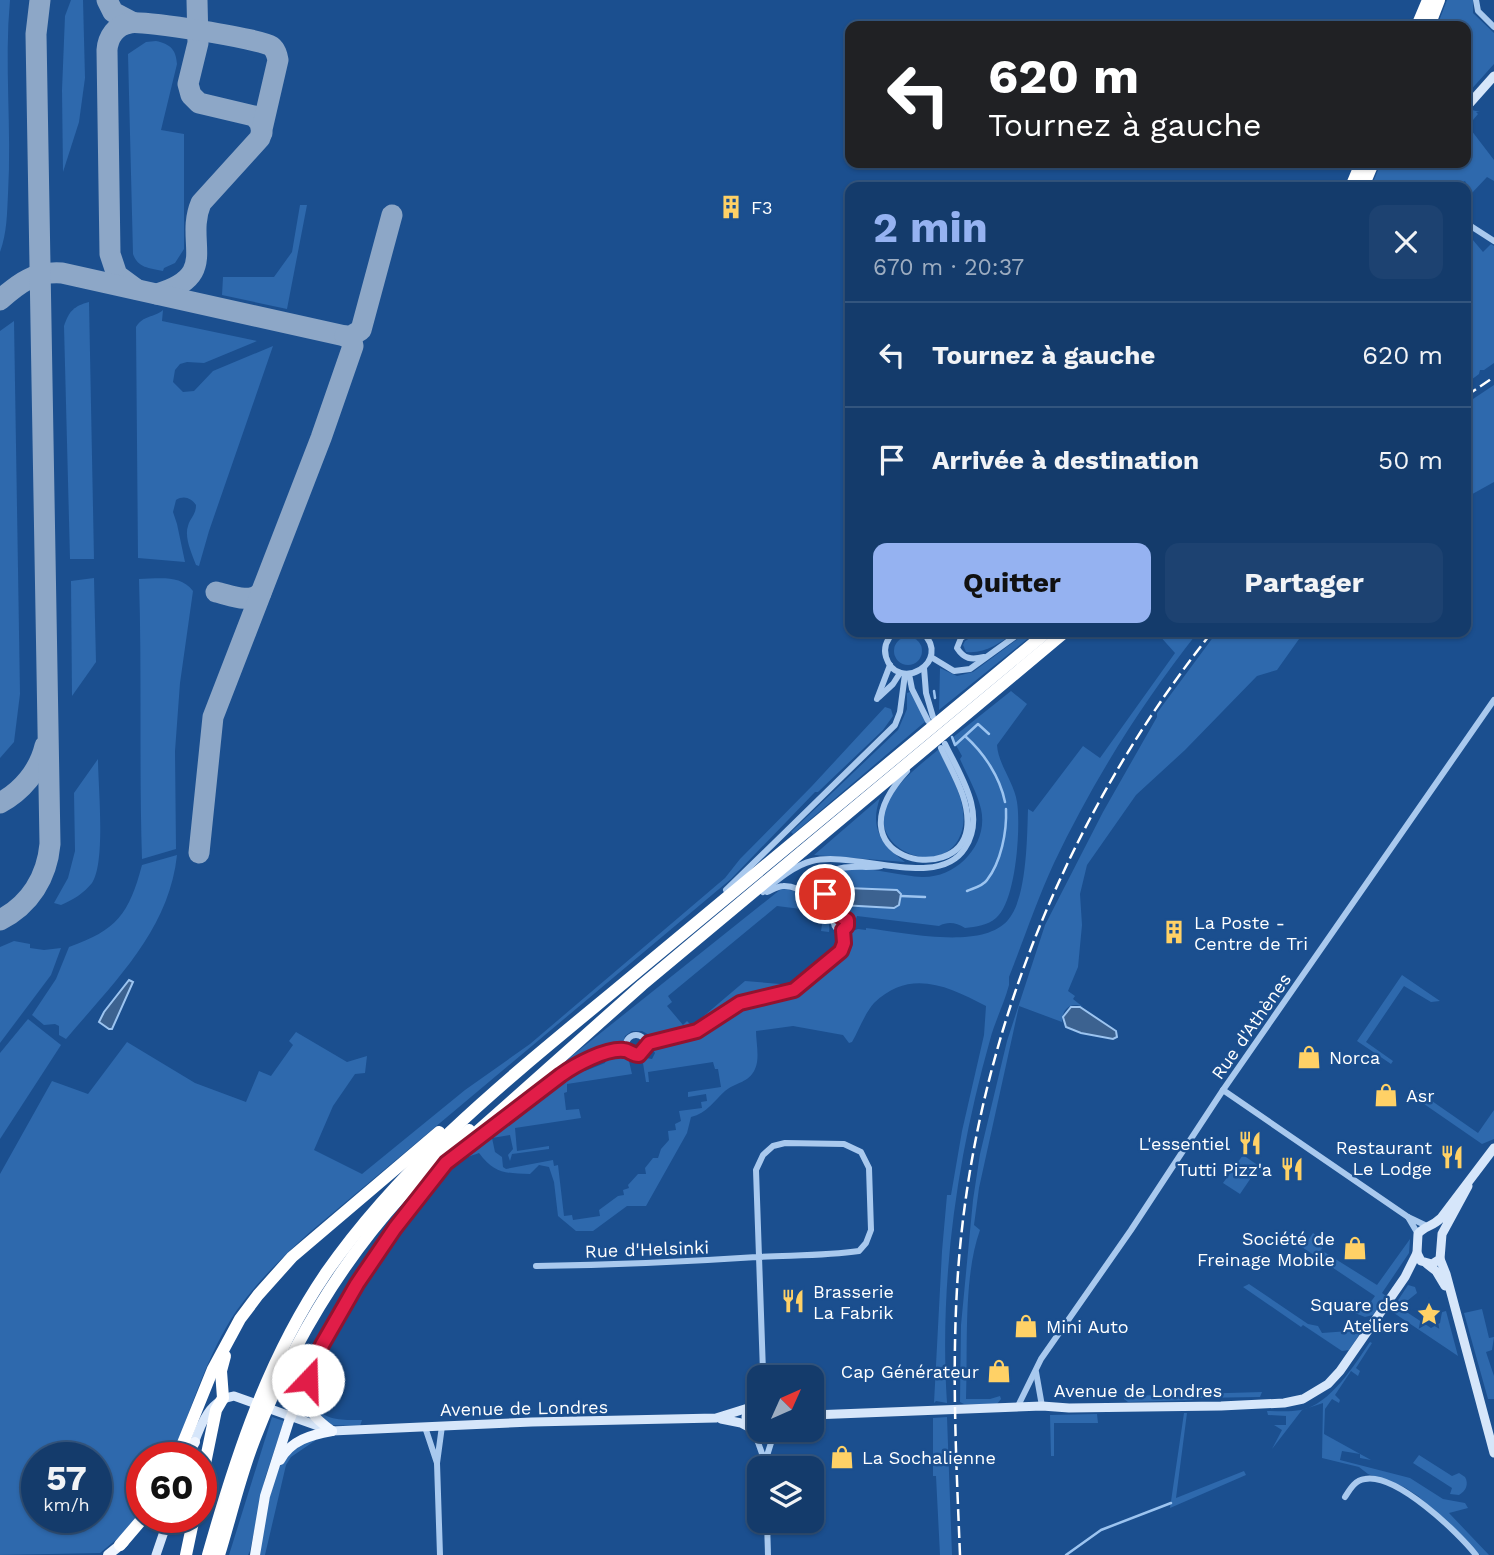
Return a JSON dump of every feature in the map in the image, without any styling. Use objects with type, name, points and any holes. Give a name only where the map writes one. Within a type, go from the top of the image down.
[{"type":"highway","points":[[1419,21],[1428,0]]},
{"type":"highway","points":[[1431,21],[1439,0]]},
{"type":"highway","points":[[446,1163],[604,1018],[922,746],[1042,637]]},
{"type":"highway","points":[[953,718],[1058,637]]},
{"type":"highway","points":[[183,1442],[213,1369],[232,1332],[258,1295],[292,1258],[465,1110],[922,746]]},
{"type":"highway","points":[[221,1555],[254,1440],[287,1365],[323,1298],[358,1248],[405,1191],[445,1150],[604,1018]]},
{"type":"highway","points":[[208,1555],[251,1419],[278,1356],[327,1272],[371,1214],[417,1163],[573,1025]]},
{"type":"highway","points":[[209,1442],[216,1410],[223,1398],[221,1371],[232,1332]]},
{"type":"highway","points":[[120,1545],[130,1533]]},
{"type":"highway","points":[[186,1555],[191,1533]]},
{"type":"main road","points":[[255,1555],[265,1496],[290,1417],[312,1366],[372,1260],[446,1163]]},
{"type":"main road","points":[[312,1366],[306,1389],[306,1405],[312,1414],[332,1431]]},
{"type":"main road","points":[[265,1496],[285,1452],[307,1436],[332,1431]]},
{"type":"main road","points":[[107,1555],[136,1533]]},
{"type":"street","points":[[1476,0],[1478,11],[1494,27]]},
{"type":"street","points":[[1471,103],[1494,76]]},
{"type":"street","points":[[1471,226],[1494,241]]},
{"type":"street","points":[[891,637],[885,648],[890,665],[877,699],[905,673],[924,668]]},
{"type":"street","points":[[890,665],[905,673],[931,719],[924,668],[931,657],[931,643],[926,637]]},
{"type":"street","points":[[965,637],[957,648],[962,656],[974,659],[986,657]]},
{"type":"street","points":[[931,657],[949,669],[970,669],[1014,637]]},
{"type":"street","points":[[639,971],[895,725],[900,712],[905,673]]},
{"type":"street","name":"Rue d'Athènes","points":[[1017,1408],[1041,1359],[1223,1090],[1494,700]]},
{"type":"street","points":[[642,985],[788,873],[811,861],[837,858],[937,868],[962,853],[971,840],[973,807],[967,789],[943,746],[962,793],[968,827],[965,838],[956,849],[936,860],[922,860],[897,852],[887,842],[881,829],[881,812],[885,798],[922,746]]},
{"type":"street","points":[[805,893],[815,892],[836,869],[850,866],[871,868],[888,864]]},
{"type":"street","points":[[646,1045],[697,1031],[740,1003],[794,990],[841,951],[844,943],[843,930],[847,922],[828,904],[825,883]]},
{"type":"street","points":[[759,895],[785,886],[805,893],[828,914],[837,929],[843,930]]},
{"type":"street","points":[[834,923],[837,917],[841,916]]},
{"type":"street","points":[[632,1036],[641,1037],[646,1045],[639,1055],[627,1050],[626,1043],[632,1036]]},
{"type":"street","points":[[446,1163],[569,1069],[602,1054],[627,1050]]},
{"type":"street","points":[[1223,1090],[1408,1217],[1431,1226],[1441,1234]]},
{"type":"street","name":"Rue d'Helsinki","points":[[536,1266],[672,1263],[760,1257],[813,1255],[859,1251],[866,1243],[871,1230],[869,1168],[860,1152],[845,1144],[785,1143],[772,1146],[763,1155],[756,1170],[760,1257],[763,1365]]},
{"type":"street","points":[[1494,1149],[1468,1186],[1441,1234],[1440,1259],[1494,1452]]},
{"type":"street","points":[[1418,1234],[1431,1226],[1468,1186]]},
{"type":"street","points":[[1408,1217],[1418,1234],[1417,1253],[1436,1271],[1450,1293]]},
{"type":"street","name":"Avenue de Londres","points":[[824,1415],[1042,1406],[1221,1406],[1284,1403],[1304,1399],[1321,1390],[1334,1378],[1405,1277],[1417,1253]]},
{"type":"street","points":[[1426,1263],[1440,1259]]},
{"type":"street","name":"Avenue de Londres","points":[[1405,1277],[1426,1263]]},
{"type":"street","points":[[1036,1370],[1042,1406]]},
{"type":"street","points":[[195,1441],[212,1406],[223,1398],[234,1396],[332,1431]]},
{"type":"street","name":"Avenue de Londres","points":[[716,1418],[747,1405]]},
{"type":"street","name":"Avenue de Londres","points":[[332,1431],[716,1418],[747,1427]]},
{"type":"street","points":[[440,1555],[437,1463],[442,1426]]},
{"type":"street","points":[[425,1427],[437,1463]]},
{"type":"street","points":[[1345,1497],[1357,1481],[1362,1479],[1368,1478],[1395,1486],[1423,1504],[1476,1555]]},
{"type":"street","points":[[156,1555],[164,1533]]},
{"type":"street","points":[[767,1533],[768,1555]]},
{"type":"shaded area","points":[[0,0],[10,0],[9,170],[6,223],[0,252]]},
{"type":"shaded area","points":[[71,0],[83,0],[85,78],[79,122],[63,172],[65,16]]},
{"type":"shaded area","points":[[1447,0],[1473,0],[1473,13],[1494,33],[1494,64],[1471,90],[1471,21],[1439,21]]},
{"type":"shaded area","points":[[156,41],[171,48],[177,64],[161,130],[184,134],[184,249],[175,263],[163,271],[141,265],[133,254],[128,54],[146,42]]},
{"type":"shaded area","points":[[1471,110],[1480,112],[1476,112],[1478,114],[1471,122]]},
{"type":"shaded area","points":[[1471,130],[1494,160],[1494,181],[1487,177],[1471,194],[1471,182],[1465,181],[1373,182],[1379,168],[1471,168]]},
{"type":"shaded area","points":[[300,205],[307,205],[287,309],[222,295],[223,277],[274,277],[292,252]]},
{"type":"shaded area","points":[[1471,238],[1483,252],[1491,244],[1494,246],[1494,363],[1480,370],[1471,380]]},
{"type":"shaded area","points":[[89,302],[94,559],[70,559],[64,326],[73,310]]},
{"type":"shaded area","points":[[163,310],[162,321],[257,341],[204,363],[180,364],[175,370],[173,382],[183,392],[194,391],[213,371],[273,346],[199,566],[196,565],[187,535],[196,505],[185,498],[176,500],[173,512],[185,562],[138,558],[136,327],[142,320]]},
{"type":"shaded area","points":[[14,321],[20,694],[14,742],[0,758],[0,331]]},
{"type":"shaded area","points":[[1494,385],[1494,482],[1471,495],[1471,400]]},
{"type":"shaded area","points":[[94,578],[96,662],[72,696],[71,581]]},
{"type":"shaded area","points":[[139,579],[175,580],[193,591],[180,683],[175,751],[176,849],[142,859],[140,649]]},
{"type":"shaded area","points":[[908,637],[918,641],[922,651],[918,661],[908,665],[898,661],[894,651],[898,641]]},
{"type":"shaded area","points":[[972,637],[1008,637],[998,644],[973,652],[966,652],[963,645]]},
{"type":"shaded area","points":[[1020,637],[1030,637],[939,710],[940,668],[957,676],[973,672]]},
{"type":"shaded area","points":[[1161,637],[1194,637],[1157,687],[1085,802],[1048,877],[1009,977],[1007,992],[978,1084],[953,1220],[946,1312],[947,1403],[934,1403],[947,1195],[951,1195],[962,1131],[984,1035],[986,1006],[943,987],[915,983],[888,992],[874,1003],[849,1043],[843,1035],[793,1026],[756,1031],[757,1060],[752,1074],[725,1091],[706,1110],[691,1117],[687,1133],[646,1206],[627,1206],[593,1231],[576,1231],[558,1216],[554,1182],[549,1167],[539,1165],[530,1174],[507,1172],[490,1165],[479,1153],[458,1163],[419,1209],[368,1281],[344,1320],[315,1384],[314,1403],[323,1414],[335,1419],[362,1420],[360,1426],[330,1425],[311,1406],[311,1385],[320,1362],[349,1305],[383,1251],[444,1172],[562,1078],[580,1068],[585,1071],[605,1063],[607,1058],[621,1056],[629,1061],[632,1074],[567,1084],[567,1092],[564,1093],[566,1110],[579,1109],[581,1118],[515,1128],[517,1151],[549,1146],[549,1149],[512,1154],[510,1161],[508,1155],[513,1149],[510,1135],[492,1138],[495,1152],[502,1157],[503,1167],[506,1169],[553,1160],[554,1166],[558,1165],[564,1216],[572,1215],[573,1220],[600,1216],[599,1210],[618,1196],[624,1195],[623,1190],[629,1188],[628,1185],[638,1174],[646,1174],[645,1168],[653,1158],[658,1158],[661,1149],[669,1140],[668,1131],[676,1130],[675,1124],[681,1121],[679,1111],[702,1108],[701,1102],[707,1101],[706,1094],[688,1097],[688,1092],[721,1087],[718,1069],[715,1069],[713,1062],[648,1072],[649,1082],[646,1082],[643,1063],[646,1058],[652,1059],[654,1046],[699,1035],[743,1007],[797,994],[850,951],[853,944],[849,932],[866,928],[961,937],[980,935],[996,929],[1008,920],[1019,897],[1022,883],[1028,809],[1033,812],[1083,746],[1100,758],[1175,653]]},
{"type":"shaded area","points":[[1213,637],[1300,637],[1277,670],[1257,676],[1185,750],[1136,795],[1087,865],[1080,894],[1082,925],[1078,967],[1068,991],[1083,1007],[1074,1005],[1068,1008],[1063,1014],[1062,1022],[1019,1006],[979,1188],[974,1225],[980,1230],[971,1269],[967,1313],[966,1399],[990,1399],[1000,1396],[1001,1399],[997,1404],[964,1404],[960,1402],[961,1325],[973,1200],[980,1154],[1007,1041],[1045,925],[1157,713]]},
{"type":"shaded area","points":[[1011,691],[1027,704],[997,745],[1015,795],[1018,814],[1016,863],[1008,897],[996,918],[965,928],[952,923],[939,926],[857,916],[856,919],[838,911],[831,903],[827,891],[830,880],[840,871],[864,869],[922,877],[935,876],[947,872],[968,856],[980,835],[981,809],[960,759],[962,756],[952,738]]},
{"type":"shaded area","points":[[910,692],[926,721],[793,834],[791,832],[898,730],[907,709],[907,693]]},
{"type":"shaded area","points":[[885,707],[891,709],[893,716],[883,730],[815,792],[731,879],[310,1232],[271,1269],[226,1327],[200,1382],[178,1442],[126,1442],[126,1531],[100,1553],[0,1555],[0,1174],[52,1081],[88,1094],[127,1042],[195,1083],[246,1102],[259,1071],[271,1076],[293,1045],[289,1041],[296,1032],[347,1062],[367,1056],[365,1073],[355,1074],[333,1106],[314,1150],[362,1174],[465,1090],[530,1044],[725,878]]},
{"type":"shaded area","points":[[939,749],[960,796],[963,826],[955,844],[943,854],[927,857],[911,854],[897,846],[887,833],[883,818],[889,799],[899,785]]},
{"type":"shaded area","points":[[98,759],[100,842],[96,873],[85,890],[61,905],[54,903],[68,878],[75,851],[74,793]]},
{"type":"shaded area","points":[[880,798],[876,818],[880,835],[890,849],[905,862],[814,855]]},
{"type":"shaded area","points":[[177,855],[172,882],[151,932],[120,976],[66,1039],[59,1035],[59,1026],[44,1025],[32,1015],[56,979],[69,947],[99,934],[119,918],[132,896],[142,865]]},
{"type":"shaded area","points":[[847,888],[897,890],[901,894],[899,905],[894,908],[841,905],[840,891]]},
{"type":"shaded area","points":[[781,889],[798,892],[821,908],[829,924],[829,932],[821,931],[823,918],[817,917],[817,911],[777,906],[668,996],[672,1002],[667,1006],[683,1025],[687,1021],[692,1026],[745,981],[792,985],[838,945],[835,940],[840,941],[840,948],[793,987],[741,999],[697,1028],[655,1038],[642,1031],[632,1031],[625,1036],[622,1046],[583,1057],[558,1069],[502,1118],[558,1067]]},
{"type":"shaded area","points":[[14,941],[30,944],[30,948],[61,948],[51,975],[0,1043],[0,947]]},
{"type":"shaded area","points":[[1402,975],[1440,1001],[1431,1002],[1404,986],[1366,1042],[1393,1061],[1391,1064],[1357,1041]]},
{"type":"shaded area","points":[[129,980],[133,982],[112,1029],[109,1029],[99,1022]]},
{"type":"shaded area","points":[[1071,1007],[1080,1007],[1116,1031],[1117,1037],[1113,1039],[1081,1033],[1066,1027],[1063,1017]]},
{"type":"shaded area","points":[[28,1019],[61,1045],[0,1139],[0,1053]]},
{"type":"shaded area","points":[[1419,1092],[1478,1133],[1494,1110],[1494,1139],[1482,1144],[1411,1095]]},
{"type":"shaded area","points":[[1243,1155],[1259,1166],[1240,1194],[1223,1183]]},
{"type":"shaded area","points":[[1313,1233],[1326,1242],[1321,1250],[1377,1285],[1410,1239],[1409,1253],[1382,1293],[1386,1296],[1373,1315],[1365,1317],[1350,1311],[1365,1310],[1375,1296],[1284,1235],[1294,1240],[1297,1236],[1307,1242]]},
{"type":"shaded area","points":[[1249,1284],[1308,1324],[1318,1326],[1322,1333],[1349,1331],[1349,1325],[1355,1327],[1359,1335],[1349,1350],[1342,1351],[1303,1325],[1301,1327],[1243,1287]]},
{"type":"shaded area","points":[[1408,1285],[1415,1287],[1417,1293],[1407,1301],[1405,1311],[1431,1328],[1440,1323],[1442,1312],[1446,1311],[1458,1356],[1391,1311]]},
{"type":"shaded area","points":[[1482,1309],[1489,1338],[1494,1337],[1492,1350],[1486,1352],[1494,1376],[1494,1399],[1488,1399],[1464,1313]]},
{"type":"shaded area","points":[[1370,1342],[1372,1343],[1356,1368],[1360,1371],[1358,1376],[1351,1371],[1335,1395],[1340,1400],[1339,1403],[1332,1399],[1325,1409],[1324,1434],[1371,1460],[1360,1458],[1360,1454],[1342,1451],[1340,1460],[1410,1478],[1443,1499],[1465,1503],[1468,1508],[1449,1513],[1489,1555],[1480,1555],[1418,1496],[1404,1487],[1368,1474],[1359,1467],[1322,1458],[1323,1403],[1313,1406],[1332,1392]]},
{"type":"shaded area","points":[[1262,1392],[1260,1397],[1128,1402],[1124,1399],[1124,1396]]},
{"type":"shaded area","points":[[1306,1408],[1302,1410],[1272,1449],[1282,1430],[1274,1425],[1286,1425],[1286,1416],[1268,1415],[1267,1411]]},
{"type":"shaded area","points":[[1184,1413],[1187,1413],[1176,1498],[1244,1471],[1246,1475],[1170,1508]]},
{"type":"shaded area","points":[[1097,1414],[1098,1423],[1054,1423],[1054,1456],[1051,1456],[1050,1415]]},
{"type":"shaded area","points":[[272,1417],[284,1421],[265,1478],[250,1551],[248,1555],[229,1555]]},
{"type":"shaded area","points":[[947,1417],[952,1555],[940,1555],[936,1476],[933,1476],[933,1418]]},
{"type":"shaded area","points":[[315,1437],[316,1440],[291,1457],[286,1465],[265,1555],[260,1555],[269,1502],[281,1463],[290,1451]]},
{"type":"shaded area","points":[[1419,1455],[1452,1476],[1459,1473],[1465,1477],[1467,1485],[1463,1491],[1459,1495],[1450,1494],[1452,1488],[1413,1463]]},
{"type":"waterway","points":[[934,691],[935,698]]},
{"type":"waterway","points":[[952,737],[955,745],[978,724],[989,734]]},
{"type":"waterway","points":[[965,736],[990,766],[1005,802]]},
{"type":"waterway","points":[[967,891],[985,882],[996,865],[1004,837],[1006,809]]},
{"type":"waterway","points":[[901,896],[925,897]]},
{"type":"waterway","points":[[1066,1555],[1101,1530],[1171,1503]]},
{"type":"taxiway","points":[[0,920],[11,914],[35,889],[45,868],[50,844],[36,34],[40,0]]},
{"type":"taxiway","points":[[107,0],[113,12],[132,22]]},
{"type":"taxiway","points":[[197,0],[198,43],[188,84],[191,95],[199,103],[254,116],[260,123],[262,133]]},
{"type":"taxiway","points":[[136,289],[117,275],[110,254],[107,50],[111,36],[121,26],[139,23],[225,35],[271,46],[278,60],[260,138],[201,203],[197,218],[195,267],[177,286],[157,294]]},
{"type":"taxiway","points":[[199,853],[213,717],[321,438],[353,346],[352,341],[345,336],[351,336],[361,330],[392,215]]},
{"type":"taxiway","points":[[0,300],[28,279],[44,274],[62,273],[345,336]]},
{"type":"taxiway","points":[[216,592],[245,598],[261,593]]},
{"type":"taxiway","points":[[0,803],[29,779],[39,764],[45,746]]},
{"type":"railway","points":[[1471,393],[1494,377]]},
{"type":"railway","points":[[960,1555],[955,1407],[959,1259],[970,1174],[987,1090],[1010,1008],[1039,927],[1075,849],[1115,773],[1161,701],[1208,637]]},
{"type":"place","name":"F3","points":[[731,207]]},
{"type":"place","name":"La Poste - Centre de Tri","points":[[1174,932]]},
{"type":"place","name":"Norca","points":[[1309,1057]]},
{"type":"place","name":"Asr","points":[[1386,1095]]},
{"type":"place","name":"L'essentiel","points":[[1250,1143]]},
{"type":"place","name":"Restaurant Le Lodge","points":[[1452,1157]]},
{"type":"place","name":"Tutti Pizz'a","points":[[1292,1169]]},
{"type":"place","name":"Société de Freinage Mobile","points":[[1355,1248]]},
{"type":"place","name":"Brasserie La Fabrik","points":[[793,1301]]},
{"type":"place","name":"Square des Ateliers","points":[[1429,1314]]},
{"type":"place","name":"Mini Auto","points":[[1026,1326]]},
{"type":"place","name":"Cap Générateur","points":[[999,1371]]},
{"type":"place","name":"La Sochalienne","points":[[842,1457]]},
{"type":"route","points":[[308,1380],[322,1345],[372,1260],[446,1163],[579,1064],[602,1054],[622,1050],[639,1055],[649,1043],[697,1031],[740,1003],[790,992],[799,987],[843,947],[843,930],[847,926],[847,920],[834,912],[825,894]]}]
